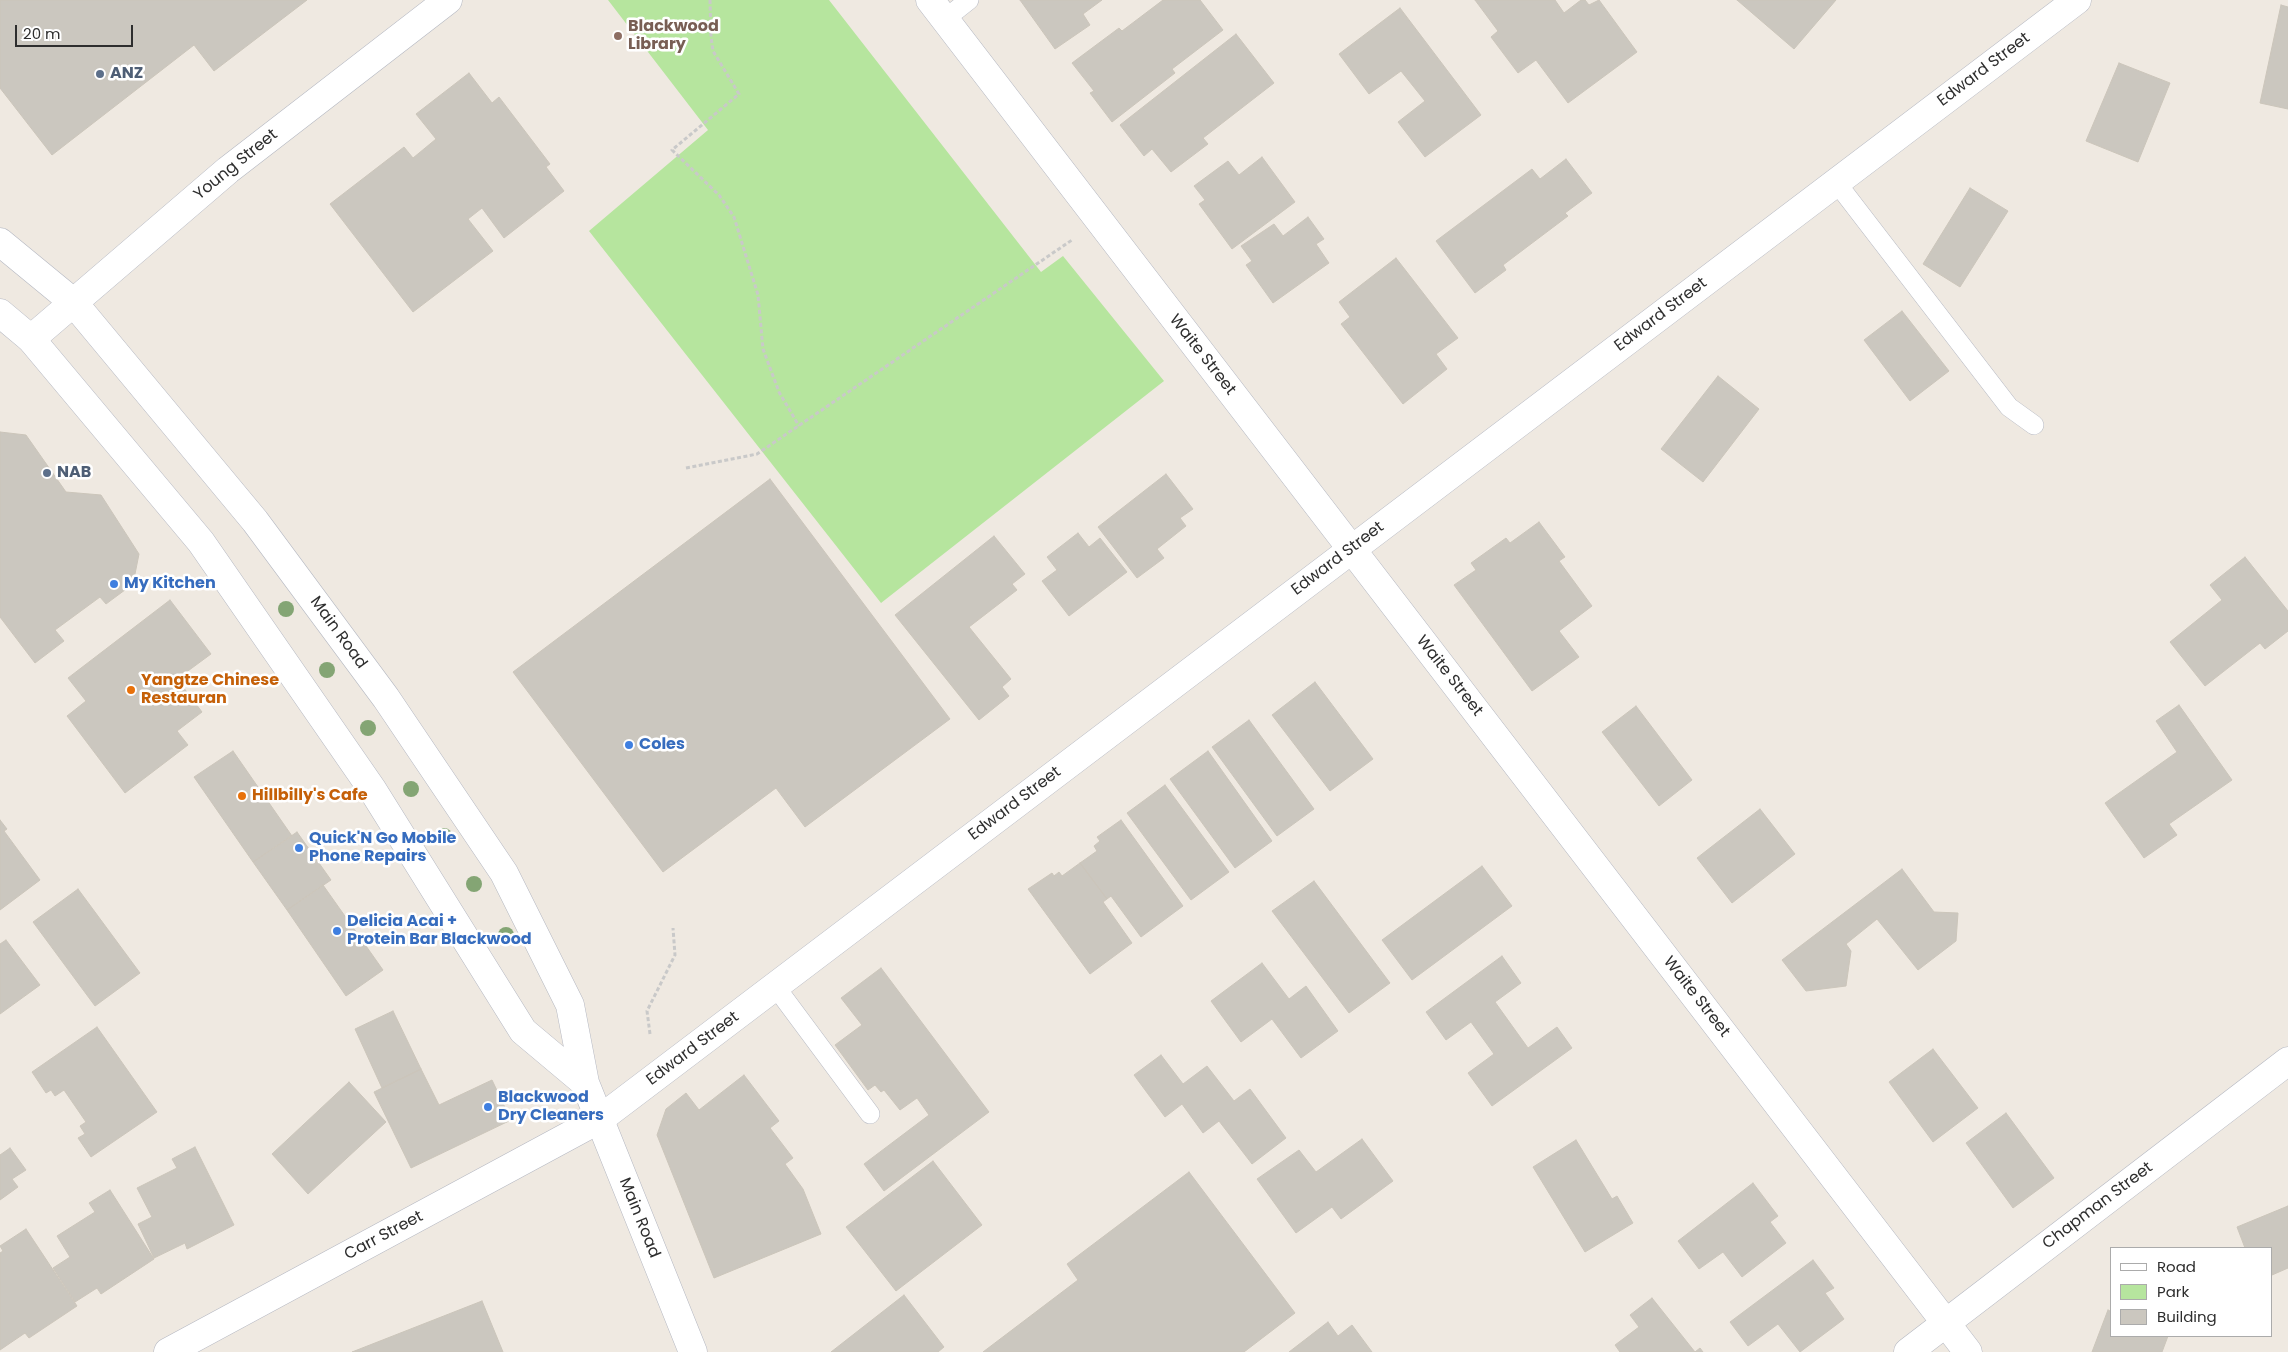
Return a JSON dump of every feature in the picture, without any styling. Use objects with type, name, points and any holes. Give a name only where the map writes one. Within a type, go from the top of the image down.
[{"type":"street","name":"Young Street","points":[[31,339],[228,170],[448,0]]},
{"type":"street","name":"Edward Street","points":[[600,1119],[2077,0]]},
{"type":"street","name":"Waite Street","points":[[937,10],[1968,1352]]},
{"type":"street","name":"Main Road","points":[[0,242],[73,302],[255,521],[386,698],[504,873],[570,1004],[585,1083],[692,1352]]},
{"type":"street","name":"Main Road","points":[[0,313],[31,339],[201,542],[372,788],[523,1031],[585,1083]]},
{"type":"street","name":"Chapman Street","points":[[1908,1352],[2288,1061]]},
{"type":"street","name":"Carr Street","points":[[168,1352],[600,1119]]},
{"type":"lane","points":[[937,10],[969,0]]},
{"type":"lane","points":[[1836,182],[2009,408],[2034,424]]},
{"type":"lane","points":[[775,986],[870,1114]]},
{"type":"path","points":[[710,0],[713,51],[739,94],[672,150],[719,195],[734,217],[758,295],[763,349],[779,392],[799,426]]},
{"type":"path","points":[[686,468],[756,454],[1100,222]]},
{"type":"path","points":[[650,1034],[647,1011],[675,955],[673,928]]},
{"type":"green space","points":[[608,0],[829,0],[1041,272],[1063,256],[1164,381],[881,603],[589,231],[708,130]]},
{"type":"building","points":[[0,0],[307,0],[214,71],[194,45],[52,155],[0,88]]},
{"type":"building","points":[[1020,0],[1102,0],[1083,14],[1090,25],[1055,49]]},
{"type":"building","points":[[1163,0],[1200,0],[1223,30],[1172,69],[1175,73],[1112,122],[1090,93],[1094,91],[1072,63],[1119,28],[1122,31]]},
{"type":"building","points":[[1475,0],[1555,0],[1564,13],[1581,0],[1585,0],[1589,5],[1599,0],[1637,52],[1568,103],[1536,60],[1518,73],[1491,37],[1498,31]]},
{"type":"building","points":[[1737,0],[1836,0],[1794,49]]},
{"type":"building","points":[[2281,5],[2288,7],[2288,109],[2260,103]]},
{"type":"building","points":[[1400,8],[1481,115],[1425,157],[1398,122],[1425,101],[1401,71],[1369,94],[1339,54]]},
{"type":"building","points":[[1236,34],[1274,83],[1203,138],[1208,144],[1171,172],[1152,149],[1144,156],[1120,125]]},
{"type":"building","points":[[2119,63],[2170,83],[2138,162],[2086,141]]},
{"type":"building","points":[[469,73],[492,103],[499,97],[550,164],[546,167],[564,191],[504,238],[482,208],[468,219],[493,251],[413,312],[330,204],[404,147],[413,158],[436,139],[416,114]]},
{"type":"building","points":[[1262,157],[1295,202],[1232,249],[1199,204],[1205,200],[1194,186],[1228,161],[1239,175]]},
{"type":"building","points":[[1566,159],[1592,193],[1565,213],[1568,216],[1503,265],[1506,270],[1475,293],[1436,241],[1532,169],[1540,179]]},
{"type":"building","points":[[1970,188],[2008,211],[1960,287],[1923,264]]},
{"type":"building","points":[[1308,217],[1324,239],[1316,244],[1329,263],[1273,303],[1246,265],[1252,261],[1241,246],[1274,224],[1283,236]]},
{"type":"building","points":[[1396,258],[1458,338],[1436,354],[1447,369],[1403,404],[1341,324],[1350,317],[1339,302]]},
{"type":"building","points":[[1902,311],[1949,371],[1910,401],[1864,340]]},
{"type":"building","points":[[1718,376],[1759,409],[1703,482],[1661,449]]},
{"type":"building","points":[[0,432],[26,435],[66,492],[101,495],[139,554],[133,584],[106,604],[100,597],[55,630],[64,641],[35,663],[0,617]]},
{"type":"building","points":[[1166,474],[1193,509],[1180,518],[1186,526],[1157,549],[1164,558],[1137,578],[1098,527]]},
{"type":"building","points":[[770,479],[950,719],[805,827],[776,788],[663,872],[513,672]]},
{"type":"building","points":[[1539,522],[1565,557],[1559,561],[1592,606],[1559,631],[1579,657],[1532,691],[1454,585],[1476,570],[1471,563],[1506,538],[1510,543]]},
{"type":"building","points":[[1078,533],[1089,547],[1100,538],[1127,572],[1069,616],[1042,581],[1057,570],[1047,557]]},
{"type":"building","points":[[994,536],[1025,574],[1012,584],[1017,590],[969,627],[1011,679],[1002,687],[1009,696],[979,720],[895,615]]},
{"type":"building","points":[[2245,557],[2288,611],[2288,631],[2265,649],[2260,643],[2205,686],[2170,642],[2222,600],[2210,585]]},
{"type":"building","name":"Yangtze Chinese Restauran","points":[[170,600],[211,654],[177,679],[202,712],[177,731],[188,745],[125,793],[67,716],[86,701],[68,678]]},
{"type":"building","points":[[1315,682],[1373,759],[1330,791],[1272,715]]},
{"type":"building","points":[[2179,705],[2232,780],[2169,824],[2177,835],[2144,858],[2105,803],[2177,752],[2156,721]]},
{"type":"building","points":[[1636,706],[1692,780],[1659,806],[1602,732]]},
{"type":"building","points":[[1249,720],[1314,809],[1277,836],[1212,747]]},
{"type":"building","points":[[233,751],[292,836],[253,862],[194,777]]},
{"type":"building","points":[[1208,751],[1272,841],[1235,868],[1170,779]]},
{"type":"building","points":[[1165,785],[1229,872],[1191,900],[1127,813]]},
{"type":"building","points":[[1760,809],[1795,854],[1732,903],[1697,858]]},
{"type":"building","points":[[0,820],[7,829],[4,831],[40,880],[0,910]]},
{"type":"building","points":[[1121,820],[1183,906],[1141,937],[1111,896],[1107,899],[1080,863],[1097,851],[1094,846],[1100,841],[1097,837]]},
{"type":"building","points":[[297,832],[331,880],[287,910],[253,862]]},
{"type":"building","points":[[1080,863],[1107,899],[1103,902],[1132,943],[1090,974],[1028,889],[1052,873],[1054,876],[1059,872],[1062,876]]},
{"type":"building","points":[[1482,866],[1512,906],[1412,980],[1382,940]]},
{"type":"building","points":[[1902,869],[1934,912],[1958,913],[1956,941],[1918,970],[1877,919],[1846,944],[1851,951],[1846,986],[1806,991],[1782,960]]},
{"type":"building","points":[[1314,881],[1390,983],[1349,1013],[1272,911]]},
{"type":"building","points":[[323,885],[383,970],[346,996],[287,910]]},
{"type":"building","points":[[78,889],[140,973],[95,1006],[33,922]]},
{"type":"building","points":[[6,940],[40,985],[0,1014],[0,944]]},
{"type":"building","points":[[1502,956],[1521,983],[1495,1002],[1528,1048],[1557,1027],[1572,1048],[1492,1106],[1468,1073],[1494,1054],[1471,1022],[1446,1040],[1426,1012]]},
{"type":"building","points":[[1262,963],[1289,999],[1306,986],[1338,1031],[1301,1058],[1272,1019],[1241,1042],[1211,1001]]},
{"type":"building","points":[[881,968],[989,1112],[884,1191],[864,1164],[929,1115],[917,1098],[900,1110],[884,1090],[881,1092],[875,1085],[868,1090],[835,1045],[862,1025],[841,998]]},
{"type":"building","points":[[393,1011],[421,1069],[382,1088],[355,1029]]},
{"type":"building","points":[[97,1027],[157,1112],[91,1157],[78,1138],[85,1134],[80,1126],[86,1122],[64,1090],[55,1096],[51,1090],[46,1093],[32,1072]]},
{"type":"building","points":[[1933,1049],[1978,1108],[1933,1142],[1889,1082]]},
{"type":"building","points":[[1161,1055],[1183,1084],[1207,1066],[1234,1101],[1250,1089],[1286,1138],[1252,1164],[1219,1121],[1203,1133],[1182,1104],[1165,1117],[1134,1075]]},
{"type":"building","points":[[421,1069],[439,1105],[492,1080],[511,1120],[411,1168],[374,1092]]},
{"type":"building","points":[[744,1075],[779,1121],[770,1128],[793,1158],[785,1164],[803,1189],[821,1234],[714,1278],[657,1135],[666,1109],[686,1093],[699,1110]]},
{"type":"building","points":[[349,1082],[386,1122],[308,1194],[272,1154]]},
{"type":"building","points":[[2006,1113],[2054,1178],[2013,1208],[1966,1143]]},
{"type":"building","points":[[1362,1139],[1393,1181],[1341,1219],[1332,1207],[1296,1233],[1257,1179],[1299,1150],[1316,1172]]},
{"type":"building","points":[[1576,1140],[1612,1199],[1617,1196],[1633,1223],[1585,1252],[1533,1167]]},
{"type":"building","points":[[195,1147],[234,1225],[187,1249],[185,1243],[154,1258],[138,1224],[152,1217],[137,1188],[177,1168],[172,1159]]},
{"type":"building","points":[[10,1148],[26,1170],[12,1179],[18,1187],[0,1200],[0,1155]]},
{"type":"building","points":[[933,1161],[982,1225],[896,1291],[846,1227]]},
{"type":"building","points":[[1189,1172],[1295,1313],[1244,1352],[983,1352],[1078,1280],[1067,1264]]},
{"type":"building","points":[[1753,1183],[1778,1216],[1770,1222],[1786,1243],[1742,1277],[1723,1252],[1699,1269],[1678,1241]]},
{"type":"building","points":[[110,1190],[154,1259],[101,1294],[97,1288],[75,1302],[53,1268],[70,1257],[57,1236],[95,1212],[89,1203]]},
{"type":"building","points":[[2288,1206],[2288,1268],[2273,1275],[2273,1247],[2245,1247],[2237,1227]]},
{"type":"building","points":[[26,1229],[77,1306],[29,1338],[25,1333],[0,1350],[0,1253],[3,1251],[0,1246]]},
{"type":"building","points":[[1813,1260],[1834,1288],[1825,1293],[1844,1319],[1800,1352],[1778,1324],[1748,1346],[1730,1322]]},
{"type":"building","points":[[904,1295],[944,1347],[938,1352],[831,1352]]},
{"type":"building","points":[[1652,1298],[1695,1352],[1620,1352],[1615,1345],[1639,1327],[1630,1315]]},
{"type":"building","points":[[482,1301],[503,1352],[352,1352]]},
{"type":"building","points":[[2108,1310],[2110,1311],[2110,1337],[2168,1337],[2162,1352],[2092,1352]]},
{"type":"building","points":[[1328,1322],[1338,1336],[1352,1325],[1372,1352],[1289,1352]]},
{"type":"building","points":[[1700,1348],[1703,1352],[1695,1352]]},
{"type":"place","name":"Blackwood Library","points":[[618,36]]},
{"type":"place","name":"ANZ","points":[[100,74]]},
{"type":"place","name":"NAB","points":[[47,473]]},
{"type":"place","name":"My Kitchen","points":[[114,584]]},
{"type":"place","name":"Yangtze Chinese Restauran","points":[[131,690]]},
{"type":"place","name":"Coles","points":[[629,745]]},
{"type":"place","name":"Hillbilly's Cafe","points":[[242,796]]},
{"type":"place","name":"Quick'N Go Mobile Phone Repairs","points":[[299,848]]},
{"type":"place","name":"Delicia Acai + Protein Bar Blackwood","points":[[337,931]]},
{"type":"place","name":"Blackwood Dry Cleaners","points":[[488,1107]]}]
